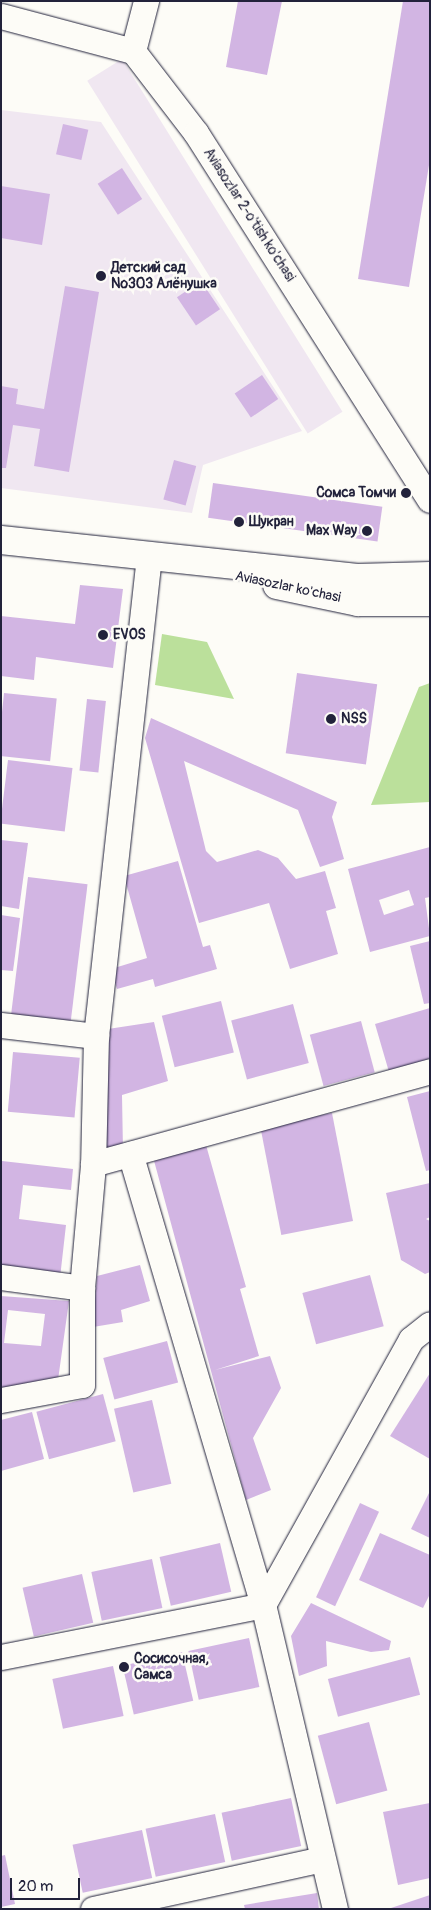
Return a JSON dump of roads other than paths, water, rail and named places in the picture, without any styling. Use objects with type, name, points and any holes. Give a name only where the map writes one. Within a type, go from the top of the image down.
[{"type":"main road","name":"Aviasozlar ko'chasi","points":[[1,540],[358,578],[430,576]]},
{"type":"main road","name":"Aviasozlar ko'chasi","points":[[149,556],[358,602],[430,602]]},
{"type":"street","points":[[1,16],[133,51],[146,1]]},
{"type":"street","name":"Aviasozlar 2-o'tish ko'chasi","points":[[133,51],[196,133],[430,500]]},
{"type":"street","points":[[1,1400],[82,1384],[82,1288],[92,1164],[96,1036],[149,556]]},
{"type":"street","points":[[1,1025],[96,1036]]},
{"type":"street","points":[[92,1164],[430,1071]]},
{"type":"street","points":[[130,1154],[263,1605],[335,1909]]},
{"type":"street","points":[[1,1277],[82,1288]]},
{"type":"street","points":[[1,1657],[263,1605],[411,1339],[430,1324]]},
{"type":"street","points":[[93,1909],[322,1859]]},
{"type":"place","name":"Детский сад №303 Алёнушка","points":[[101,276]]},
{"type":"place","name":"Сомса Томчи","points":[[406,493]]},
{"type":"place","name":"Шукран","points":[[239,522]]},
{"type":"place","name":"Max Way","points":[[367,531]]},
{"type":"place","name":"EVOS","points":[[103,635]]},
{"type":"place","name":"NSS","points":[[331,719]]},
{"type":"place","name":"Сосисочная, Самса","points":[[124,1667]]}]
